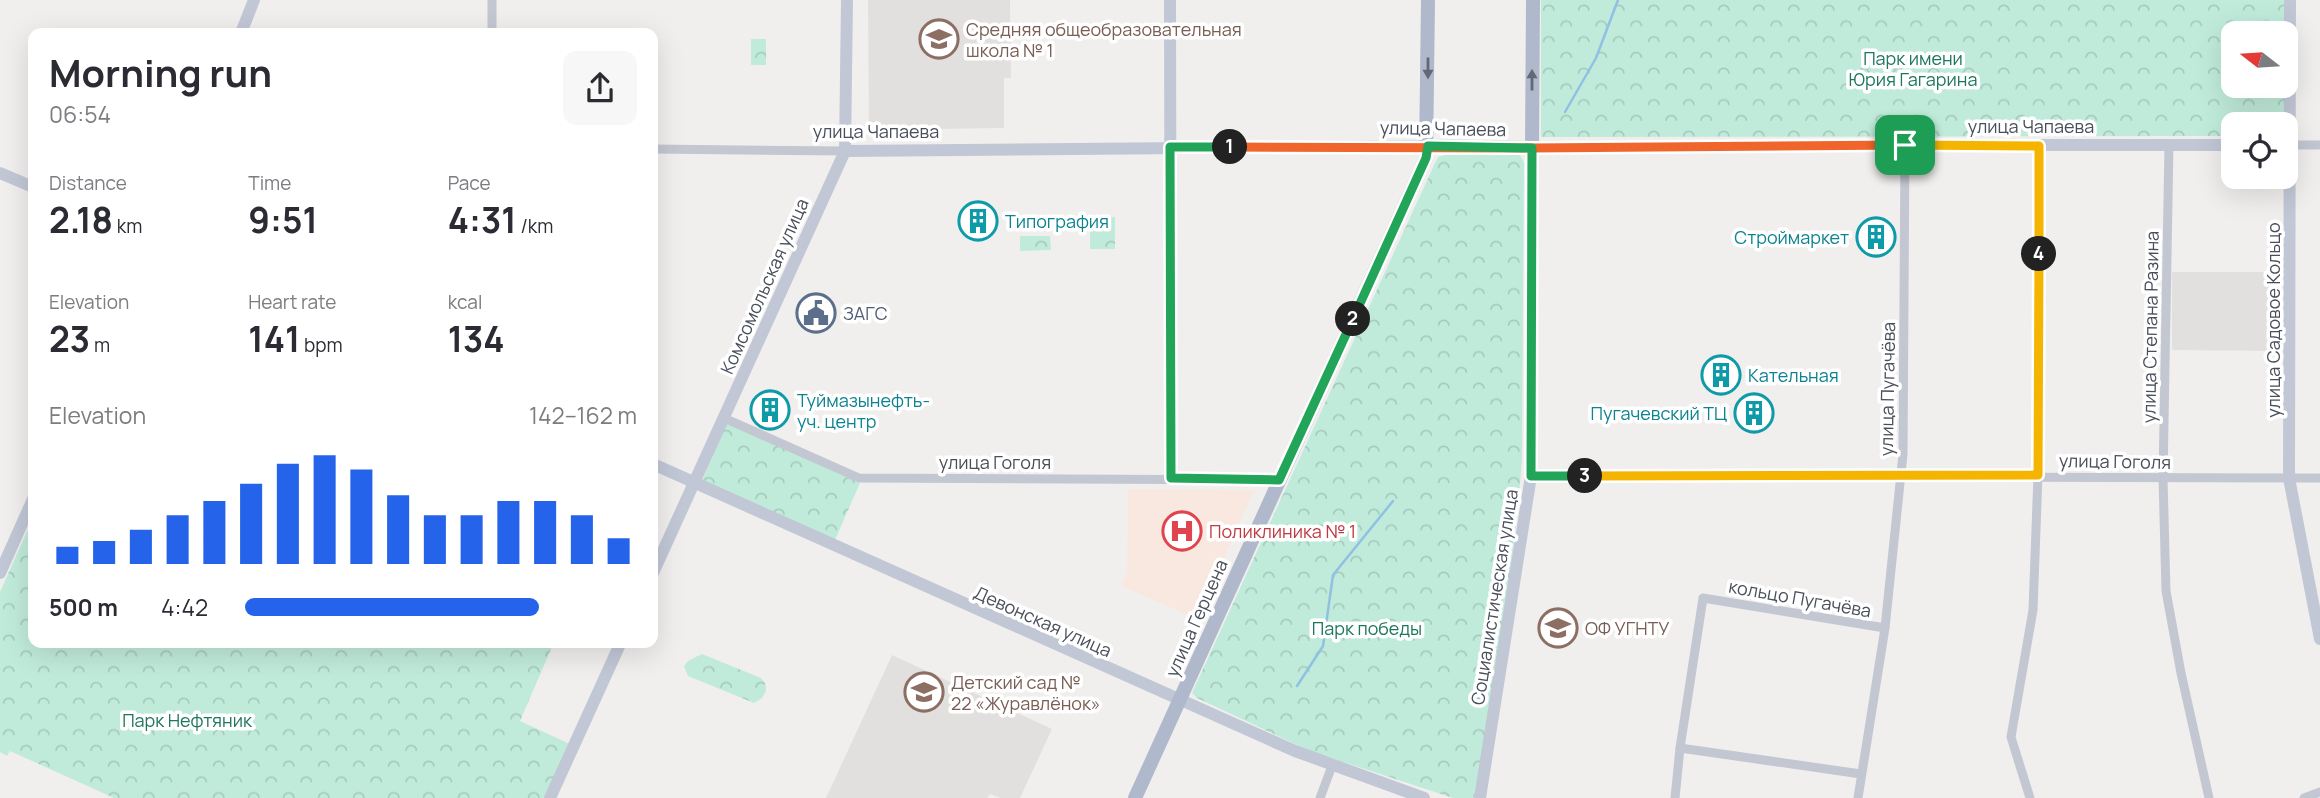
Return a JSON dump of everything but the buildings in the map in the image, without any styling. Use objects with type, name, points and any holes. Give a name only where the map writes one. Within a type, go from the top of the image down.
[{"type":"main road","name":"улица Герцена","points":[[1135,798],[1426,158],[1428,0]]},
{"type":"main road","points":[[1532,148],[1533,0]]},
{"type":"main road","name":"улица Чапаева","points":[[1428,146],[1532,148]]},
{"type":"street","points":[[243,28],[254,0]]},
{"type":"street","points":[[492,0],[492,28]]},
{"type":"street","name":"Комсомольская улица","points":[[658,562],[845,151],[847,0]]},
{"type":"street","points":[[1170,0],[1171,478]]},
{"type":"street","name":"улица Садовое Кольцо","points":[[2288,112],[2290,0]]},
{"type":"street","name":"улица Пугачёва","points":[[1858,798],[1885,628],[1903,454],[1905,145]]},
{"type":"street","name":"улица Степана Разина","points":[[2169,145],[2163,478],[2166,591],[2209,798]]},
{"type":"street","name":"улица Чапаева","points":[[1532,148],[2221,145]]},
{"type":"street","points":[[2298,145],[2320,145]]},
{"type":"street","name":"улица Чапаева","points":[[658,149],[845,151],[1428,146]]},
{"type":"street","points":[[2030,798],[2011,737],[2033,610],[2038,475],[2039,146]]},
{"type":"street","name":"Социалистическая улица","points":[[1480,798],[1531,476],[1532,148]]},
{"type":"street","points":[[0,173],[28,185]]},
{"type":"street","name":"улица Садовое Кольцо","points":[[2288,189],[2289,478],[2320,637]]},
{"type":"street","name":"улица Гоголя","points":[[723,418],[859,478],[1279,480]]},
{"type":"street","name":"Девонская улица","points":[[658,466],[1180,701],[1332,766],[1424,798]]},
{"type":"street","name":"улица Гоголя","points":[[1531,476],[2038,475],[2320,478]]},
{"type":"street","points":[[0,573],[28,510]]},
{"type":"street","name":"кольцо Пугачёва","points":[[1675,798],[1703,597],[1885,628]]},
{"type":"street","points":[[550,798],[618,648]]},
{"type":"street","points":[[1680,748],[1861,774]]},
{"type":"street","points":[[1320,798],[1332,766]]},
{"type":"street","points":[[2304,798],[2320,792]]},
{"type":"shaded area","name":"Средняя общеобразовательная школа № 1","points":[[868,0],[1010,0],[1011,78],[1004,78],[1004,128],[869,130]]},
{"type":"shaded area","points":[[2172,272],[2279,272],[2279,351],[2172,350]]},
{"type":"shaded area","name":"Поликлиника № 1","points":[[1128,489],[1254,490],[1197,619],[1121,586],[1127,571]]},
{"type":"shaded area","name":"Детский сад № 22 «Журавлёнок»","points":[[892,655],[1052,729],[1020,798],[1000,798],[990,794],[987,798],[826,798]]},
{"type":"green space","name":"Парк имени Юрия Гагарина","points":[[1541,0],[2284,0],[2284,21],[2221,21],[2221,98],[2285,98],[2286,112],[2221,112],[2221,136],[1541,137]]},
{"type":"green space","points":[[751,39],[766,39],[766,65],[751,65]]},
{"type":"green space","name":"Парк победы","points":[[1448,154],[1516,154],[1520,155],[1524,163],[1522,457],[1519,499],[1503,626],[1473,798],[1453,798],[1310,751],[1197,698],[1192,693],[1435,163],[1438,157]]},
{"type":"green space","points":[[1115,217],[1115,249],[1090,249],[1090,218]]},
{"type":"green space","points":[[1020,236],[1050,236],[1051,250],[1020,251]]},
{"type":"green space","points":[[727,423],[860,483],[835,540],[702,481]]},
{"type":"green space","name":"Парк Нефтяник","points":[[28,529],[28,648],[552,648],[520,721],[570,744],[545,798],[114,798],[10,751],[7,756],[0,752],[0,592]]},
{"type":"green space","points":[[702,654],[761,678],[766,691],[762,698],[754,703],[688,676],[684,666]]},
{"type":"waterway","points":[[1565,112],[1596,58],[1618,0]]},
{"type":"waterway","points":[[1297,686],[1323,646],[1333,575],[1393,501]]},
{"type":"place","name":"Средняя общеобразовательная школа № 1","points":[[939,39]]},
{"type":"place","name":"Типография","points":[[978,221]]},
{"type":"place","name":"Строймаркет","points":[[1876,237]]},
{"type":"place","name":"ЗАГС","points":[[816,313]]},
{"type":"place","name":"Кательная","points":[[1721,375]]},
{"type":"place","name":"Туймазынефть- уч. центр","points":[[770,410]]},
{"type":"place","name":"Пугачевский ТЦ","points":[[1754,413]]},
{"type":"place","name":"Поликлиника № 1","points":[[1182,531]]},
{"type":"place","name":"ОФ УГНТУ","points":[[1558,628]]},
{"type":"place","name":"Детский сад № 22 «Журавлёнок»","points":[[924,692]]},
{"type":"route","points":[[1905,145],[1532,148],[1428,146],[1170,147],[1171,478],[1279,480],[1426,158],[1428,146],[1441,146],[1532,148],[1531,476],[2038,475],[2039,146],[1905,145]]}]
